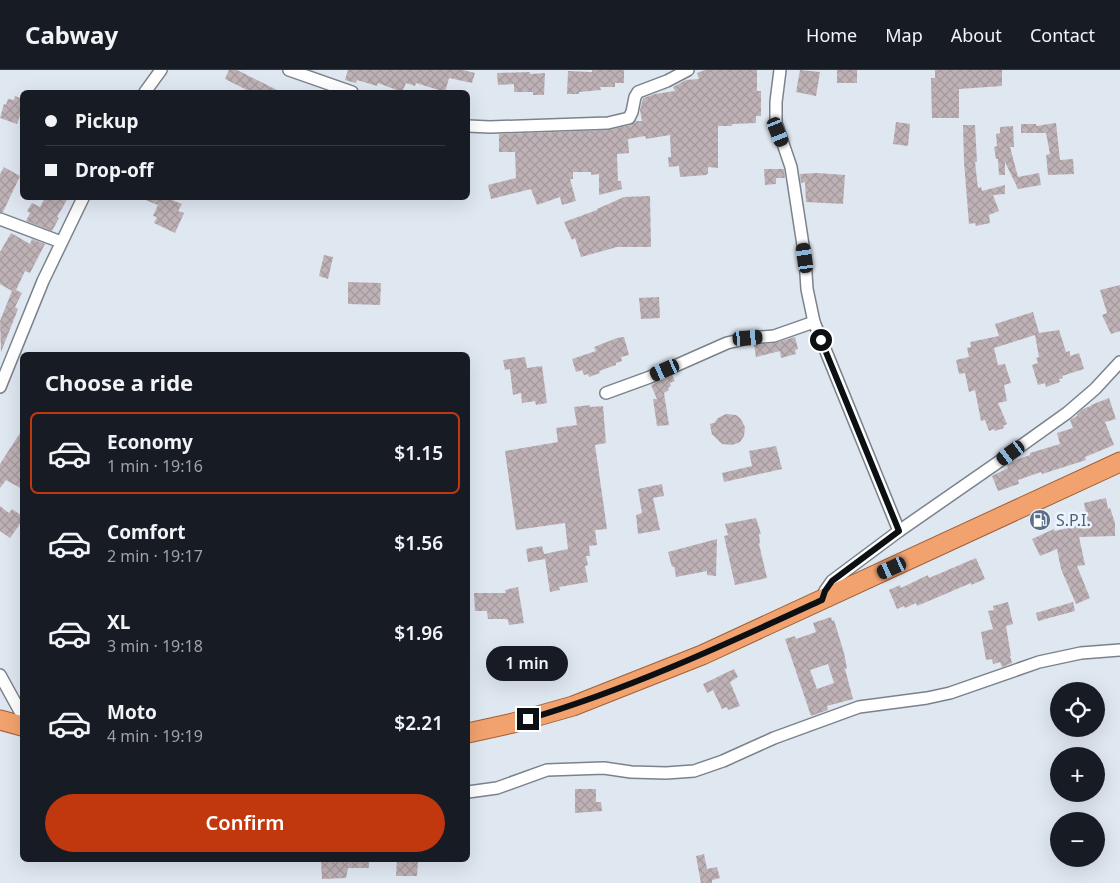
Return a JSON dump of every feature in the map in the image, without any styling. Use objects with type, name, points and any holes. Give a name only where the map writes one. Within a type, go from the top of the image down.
[{"type":"highway","points":[[470,733],[573,706],[702,655],[1120,462]]},
{"type":"highway","points":[[0,720],[20,725]]},
{"type":"street","points":[[146,90],[160,70]]},
{"type":"street","points":[[289,70],[346,90]]},
{"type":"street","points":[[470,126],[608,123],[623,120],[630,118],[635,96],[638,92],[667,81],[688,70]]},
{"type":"street","points":[[780,70],[776,102],[776,123],[791,167],[805,258],[807,289],[814,322],[899,531]]},
{"type":"street","points":[[0,386],[43,281],[82,200]]},
{"type":"street","points":[[0,219],[61,242]]},
{"type":"street","points":[[606,392],[650,377],[727,343],[748,338],[774,336],[814,322]]},
{"type":"street","points":[[822,600],[825,591],[832,581],[899,531],[1067,413],[1095,389],[1120,362]]},
{"type":"street","points":[[470,792],[497,788],[547,770],[604,768],[630,772],[666,773],[694,771],[723,761],[774,738],[859,707],[950,693],[1039,662],[1081,654],[1120,650]]},
{"type":"street","points":[[0,675],[20,711]]},
{"type":"building","points":[[229,70],[237,70],[277,90],[247,90],[225,79]]},
{"type":"building","points":[[348,70],[463,70],[475,73],[472,83],[449,78],[446,90],[439,90],[416,83],[415,86],[406,83],[403,90],[397,90],[378,83],[377,86],[357,80],[356,83],[345,80]]},
{"type":"building","points":[[592,70],[624,70],[624,83],[615,83],[615,87],[600,87],[601,90],[567,94],[568,71],[592,72]]},
{"type":"building","points":[[705,70],[757,70],[757,91],[761,91],[761,116],[756,116],[756,123],[718,126],[718,168],[708,167],[706,175],[680,177],[679,166],[669,167],[668,157],[671,157],[670,135],[646,139],[645,136],[628,139],[629,153],[617,154],[618,181],[621,181],[622,189],[599,195],[599,174],[591,175],[591,172],[573,172],[573,179],[570,179],[576,201],[562,205],[560,197],[537,205],[531,189],[491,199],[488,185],[516,178],[515,152],[499,152],[499,134],[608,130],[631,125],[636,121],[642,121],[640,110],[643,98],[675,91],[673,87],[686,80],[699,79],[697,73]]},
{"type":"building","points":[[800,70],[820,72],[816,96],[796,92]]},
{"type":"building","points":[[837,70],[857,70],[857,83],[837,83]]},
{"type":"building","points":[[935,70],[1002,70],[1002,86],[959,89],[959,118],[932,118],[931,78],[935,78]]},
{"type":"building","points":[[530,72],[530,74],[545,73],[544,95],[533,95],[533,92],[514,92],[514,84],[498,85],[497,73]]},
{"type":"building","points":[[15,96],[20,98],[20,116],[17,124],[0,118],[4,104],[6,105],[8,99],[14,100]]},
{"type":"building","points":[[896,122],[910,124],[908,146],[893,144]]},
{"type":"building","points":[[1056,123],[1060,160],[1073,159],[1074,174],[1048,175],[1046,155],[1050,154],[1046,133],[1021,133],[1021,124],[1036,124],[1036,126]]},
{"type":"building","points":[[963,125],[975,125],[977,162],[975,162],[978,188],[981,187],[982,191],[1005,185],[1005,194],[993,195],[999,211],[989,215],[990,223],[976,226],[975,223],[969,224]]},
{"type":"building","points":[[1013,126],[1014,147],[1010,147],[1018,177],[1039,173],[1041,185],[1018,189],[1005,162],[1005,175],[999,175],[998,159],[996,159],[994,147],[997,146],[996,134],[1000,133],[1000,127]]},
{"type":"building","points":[[4,167],[20,176],[3,212],[0,212],[0,174]]},
{"type":"building","points":[[764,169],[784,169],[785,178],[776,178],[776,184],[765,185]]},
{"type":"building","points":[[800,174],[845,175],[843,204],[806,202],[805,182],[801,183]]},
{"type":"building","points":[[650,196],[651,247],[617,247],[581,257],[575,238],[572,240],[564,222],[597,210],[624,197]]},
{"type":"building","points":[[44,200],[67,200],[57,217],[59,218],[52,231],[26,221],[30,213],[27,211],[32,203],[40,207]]},
{"type":"building","points":[[145,200],[172,200],[182,204],[178,211],[184,213],[175,233],[154,223],[157,217],[153,216],[158,205]]},
{"type":"building","points":[[11,233],[30,244],[32,239],[45,244],[30,273],[25,271],[16,290],[22,293],[15,307],[18,309],[1,352],[0,321],[12,291],[0,284],[0,252]]},
{"type":"building","points":[[324,255],[333,257],[328,279],[319,276]]},
{"type":"building","points":[[348,282],[381,283],[380,305],[348,304]]},
{"type":"building","points":[[1120,285],[1120,331],[1111,334],[1102,315],[1107,313],[1100,290]]},
{"type":"building","points":[[659,297],[660,318],[641,319],[639,298]]},
{"type":"building","points":[[1033,312],[1039,333],[1059,330],[1066,352],[1070,351],[1070,356],[1079,353],[1084,369],[1062,376],[1063,378],[1059,379],[1060,382],[1046,387],[1045,383],[1038,385],[1032,365],[1038,363],[1036,358],[1039,357],[1035,335],[994,348],[998,365],[1005,364],[1011,383],[1004,385],[1007,401],[998,403],[1007,424],[1003,426],[1004,428],[989,431],[985,420],[981,421],[975,390],[969,392],[965,373],[959,374],[956,360],[969,357],[967,348],[971,347],[970,342],[999,336],[995,324]]},
{"type":"building","points":[[624,337],[629,355],[621,357],[622,361],[589,377],[588,374],[584,375],[582,370],[576,372],[572,359],[596,351],[594,347]]},
{"type":"building","points":[[795,337],[798,349],[795,350],[796,354],[781,358],[780,351],[756,357],[754,345],[775,343]]},
{"type":"building","points":[[525,357],[527,368],[542,366],[547,403],[536,405],[535,401],[522,403],[521,393],[513,395],[510,369],[505,370],[503,360]]},
{"type":"building","points":[[672,375],[675,381],[670,383],[669,390],[664,393],[669,425],[657,426],[653,399],[657,399],[651,385]]},
{"type":"building","points":[[1109,398],[1116,419],[1105,422],[1114,445],[1085,457],[1086,460],[1018,480],[1019,484],[998,491],[992,476],[1008,468],[1007,465],[1013,461],[1030,455],[1030,453],[1060,444],[1057,433],[1073,428],[1070,420],[1083,409]]},
{"type":"building","points":[[590,405],[590,407],[603,406],[606,443],[595,445],[607,529],[595,530],[597,545],[589,546],[590,556],[586,556],[588,565],[585,566],[588,582],[559,587],[560,590],[550,592],[545,559],[528,562],[526,549],[542,546],[544,554],[568,549],[565,523],[516,530],[505,451],[558,442],[556,428],[577,425],[574,407]]},
{"type":"building","points":[[726,414],[736,415],[745,427],[744,436],[740,442],[732,445],[722,444],[712,435],[710,424]]},
{"type":"building","points":[[20,433],[20,488],[6,480],[0,488],[0,464]]},
{"type":"building","points":[[776,446],[782,469],[724,482],[722,473],[752,466],[749,451]]},
{"type":"building","points":[[662,484],[664,496],[653,498],[660,530],[638,534],[636,515],[642,513],[638,489]]},
{"type":"building","points":[[1106,498],[1108,509],[1110,508],[1115,523],[1115,536],[1079,537],[1085,565],[1077,566],[1090,598],[1076,604],[1061,569],[1057,549],[1040,556],[1032,539],[1054,529],[1055,531],[1088,523],[1084,503]]},
{"type":"building","points":[[0,506],[9,513],[12,509],[20,515],[20,524],[10,538],[0,531]]},
{"type":"building","points":[[756,518],[761,534],[759,534],[759,544],[767,578],[735,585],[724,536],[728,535],[725,524]]},
{"type":"building","points":[[717,539],[716,576],[707,575],[707,571],[676,577],[668,552]]},
{"type":"building","points":[[976,558],[985,579],[917,606],[916,603],[897,609],[889,590],[900,585],[901,588],[928,575],[929,578]]},
{"type":"building","points":[[518,587],[524,623],[509,625],[506,619],[488,619],[487,611],[475,611],[474,593],[506,593],[505,590]]},
{"type":"building","points":[[1008,602],[1013,624],[1006,626],[1012,663],[1002,667],[1000,662],[993,664],[992,659],[986,660],[981,632],[993,629],[988,611],[994,610],[993,606]]},
{"type":"building","points":[[1073,602],[1075,611],[1038,621],[1036,613]]},
{"type":"building","points":[[831,617],[832,621],[834,620],[844,653],[847,668],[845,669],[853,699],[827,706],[828,710],[811,716],[785,639],[795,636],[796,639],[816,632],[813,623]],"holes":[[[828,664],[834,683],[817,689],[810,670]]]},
{"type":"building","points":[[734,669],[738,677],[730,682],[740,706],[728,710],[727,707],[722,709],[713,690],[707,693],[703,684]]},
{"type":"building","points":[[575,789],[596,789],[596,802],[601,802],[602,811],[575,813]]},
{"type":"building","points":[[704,854],[707,869],[717,867],[720,878],[712,880],[712,883],[701,883],[696,856]]},
{"type":"building","points":[[321,862],[369,862],[369,868],[348,868],[346,878],[322,879]]},
{"type":"building","points":[[397,862],[418,862],[417,876],[396,876]]},
{"type":"place","name":"S.P.I.","points":[[1040,520]]},
{"type":"route","points":[[528,719],[573,706],[702,655],[822,600],[825,591],[832,581],[899,531],[821,340]]}]
